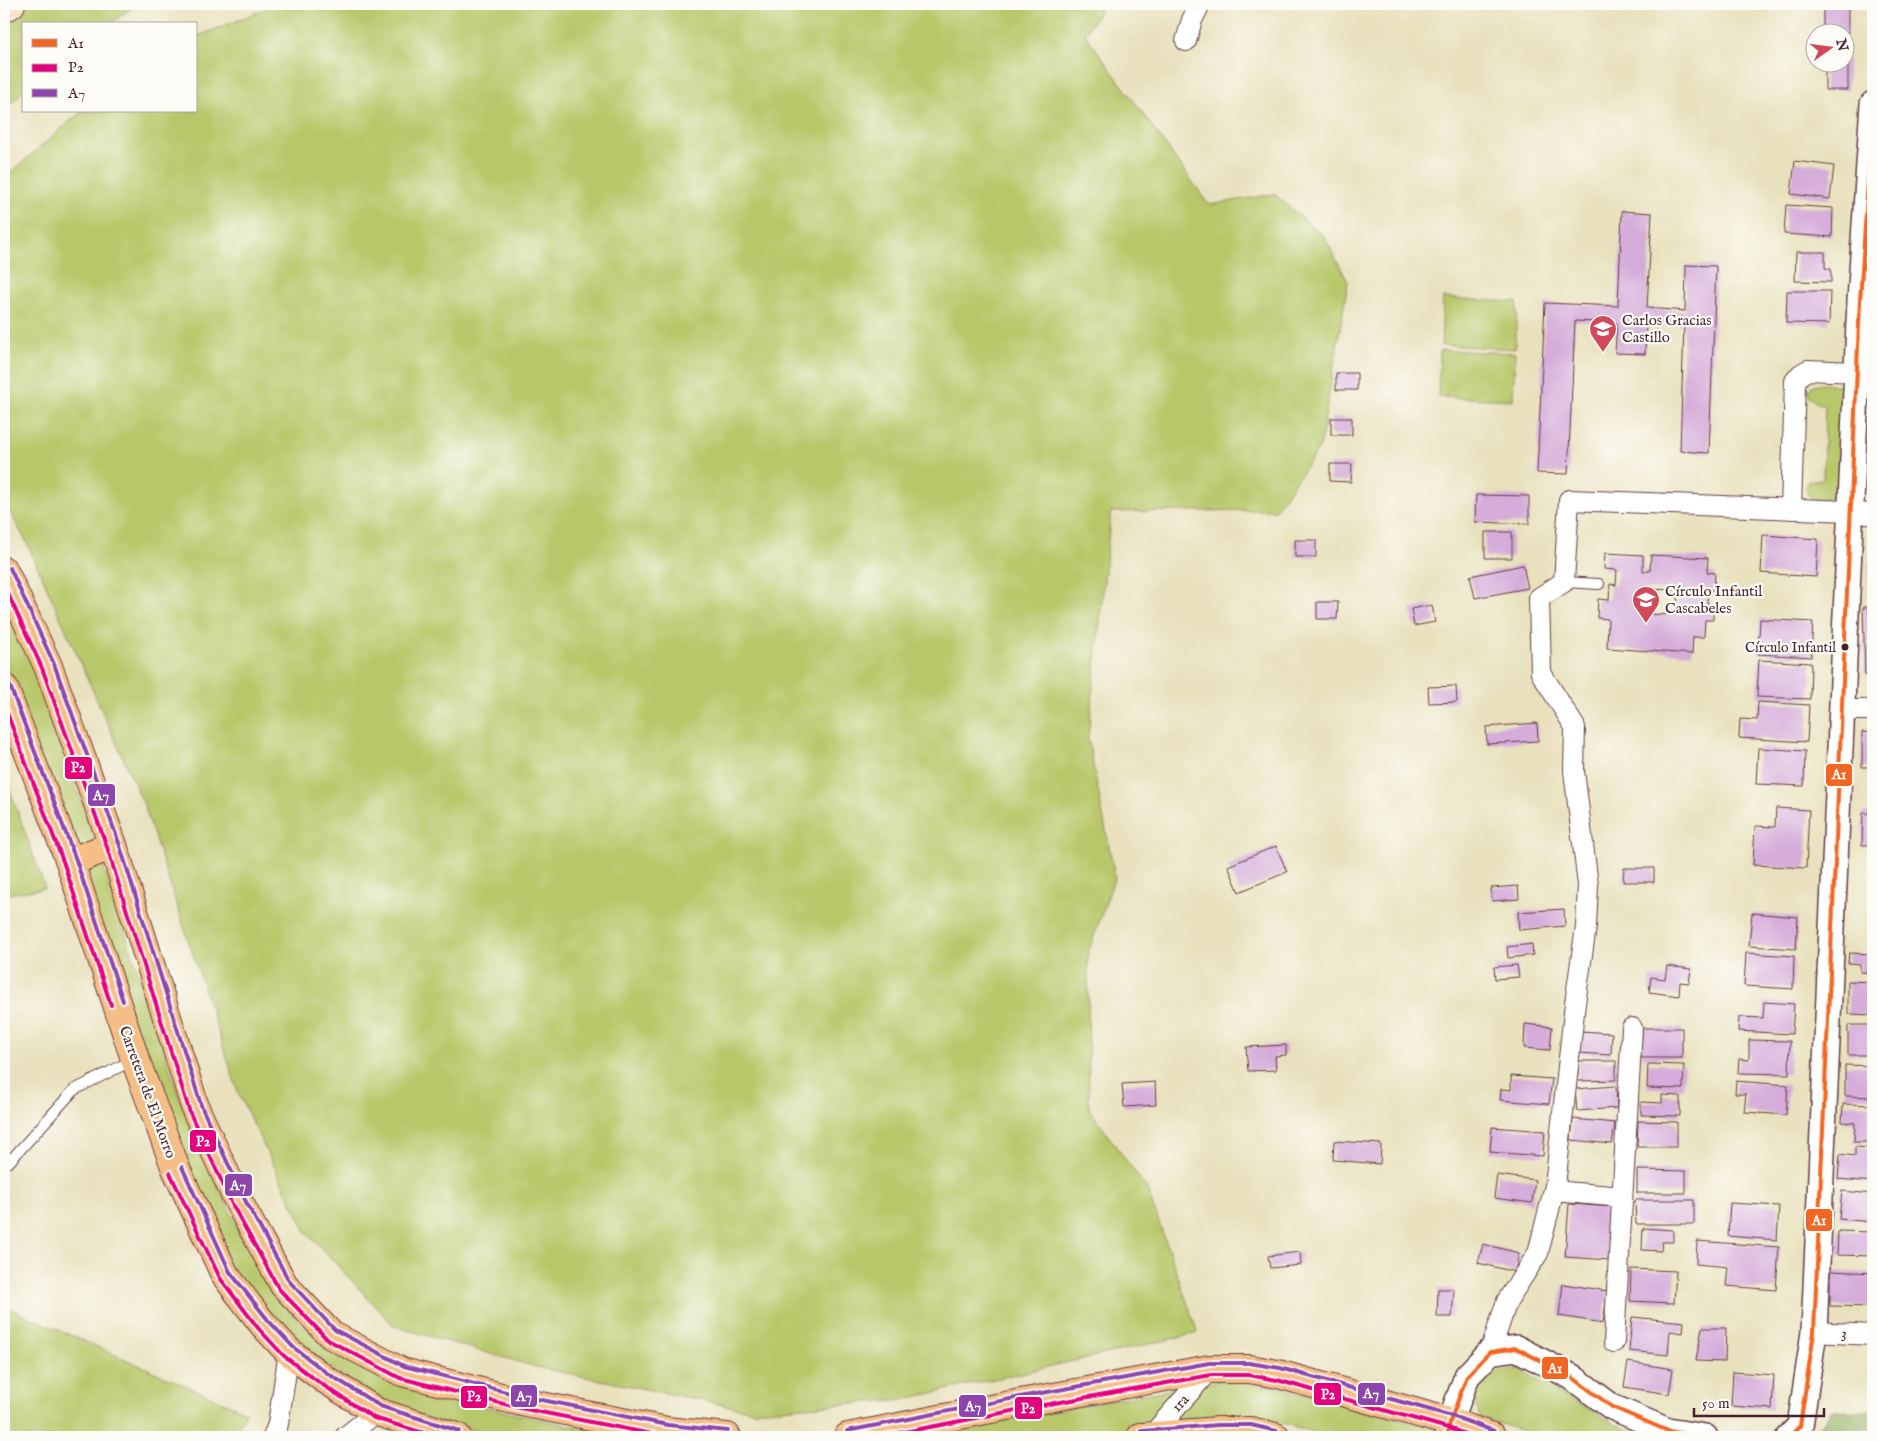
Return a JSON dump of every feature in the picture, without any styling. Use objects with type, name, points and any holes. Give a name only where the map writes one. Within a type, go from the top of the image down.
[{"type":"main road","points":[[4,8],[10,4]]},
{"type":"main road","points":[[4,571],[48,666],[112,845],[196,1110],[239,1203],[284,1285],[331,1335],[402,1372],[520,1402],[667,1431],[727,1437]]},
{"type":"main road","name":"Carretera de El Morro","points":[[4,688],[70,862],[136,1059],[176,1169],[224,1275],[263,1324],[289,1352],[323,1378],[377,1412],[457,1437]]},
{"type":"main road","points":[[70,862],[112,845]]},
{"type":"main road","points":[[848,1437],[1026,1402],[1210,1370],[1249,1369],[1278,1374],[1448,1430],[1492,1437]]},
{"type":"main road","points":[[1148,1437],[1218,1431],[1251,1431],[1276,1437]]},
{"type":"street","points":[[1186,41],[1192,20],[1200,4]]},
{"type":"street","points":[[1789,1437],[1800,1426],[1814,1332],[1841,710],[1861,513],[1856,372],[1866,304],[1873,106]]},
{"type":"street","points":[[1791,509],[1795,381],[1808,370],[1856,372]]},
{"type":"street","points":[[1448,1430],[1466,1376],[1490,1352],[1507,1301],[1538,1253],[1554,1191],[1575,1003],[1586,928],[1588,885],[1574,771],[1574,727],[1541,673],[1540,598],[1564,582],[1569,500],[1861,513]]},
{"type":"street","points":[[1841,710],[1873,710]]},
{"type":"street","points":[[1614,1342],[1632,1028]]},
{"type":"street","points":[[1554,1191],[1622,1197]]},
{"type":"street","name":"3","points":[[1814,1332],[1873,1335]]},
{"type":"street","points":[[1490,1352],[1516,1348],[1572,1377],[1612,1407],[1668,1431],[1705,1437]]},
{"type":"street","points":[[273,1437],[278,1424],[289,1352]]},
{"type":"street","name":"1ra","points":[[1148,1437],[1210,1370]]},
{"type":"street","points":[[345,1437],[377,1412]]},
{"type":"lane","points":[[1564,582],[1599,584]]},
{"type":"lane","points":[[9,1162],[74,1090],[136,1059]]},
{"type":"green space","points":[[4,4],[137,4],[113,22],[22,22],[22,92],[4,111]]},
{"type":"green space","points":[[278,4],[1104,4],[1085,34],[1209,205],[1274,194],[1324,236],[1348,282],[1320,447],[1275,510],[1111,512],[1088,739],[1115,877],[1088,953],[1089,1109],[1147,1189],[1198,1333],[906,1399],[754,1411],[536,1367],[394,1326],[306,1232],[239,1095],[144,805],[27,543],[4,502],[4,178],[81,112],[198,112],[198,36]]},
{"type":"green space","points":[[1443,298],[1517,302],[1515,349],[1441,345]]},
{"type":"green space","points":[[1440,350],[1515,353],[1513,400],[1438,397]]},
{"type":"green space","points":[[1822,383],[1843,386],[1839,498],[1812,499],[1806,491],[1808,481],[1823,479],[1825,405],[1814,401],[1808,391],[1813,385]]},
{"type":"green space","points":[[4,601],[31,656],[95,841],[182,1105],[238,1228],[271,1293],[326,1348],[392,1383],[518,1415],[626,1437],[505,1437],[443,1423],[382,1402],[296,1344],[230,1271],[181,1162],[4,661]]},
{"type":"green space","points":[[4,774],[45,888],[4,895]]},
{"type":"green space","points":[[4,1306],[246,1412],[234,1437],[4,1437]]},
{"type":"green space","points":[[1522,1370],[1554,1391],[1641,1437],[1541,1437],[1480,1417],[1474,1399],[1482,1380],[1501,1371]]},
{"type":"green space","points":[[1224,1380],[1279,1387],[1438,1429],[1436,1437],[1331,1437],[1272,1420],[1219,1416],[1089,1437],[928,1437],[1067,1408]]},
{"type":"green space","points":[[1832,1410],[1873,1411],[1873,1437],[1813,1437]]},
{"type":"building","points":[[1823,4],[1848,4],[1848,22],[1823,22]]},
{"type":"building","points":[[1825,72],[1848,72],[1848,90],[1825,90]]},
{"type":"building","points":[[1795,161],[1834,166],[1830,199],[1791,194]]},
{"type":"building","points":[[1786,205],[1833,208],[1832,237],[1784,234]]},
{"type":"building","points":[[1622,211],[1652,213],[1647,308],[1685,311],[1686,265],[1716,266],[1709,453],[1680,451],[1684,325],[1646,322],[1645,354],[1615,353],[1617,323],[1575,321],[1568,474],[1537,473],[1545,303],[1618,306]]},
{"type":"building","points":[[1796,252],[1825,252],[1825,268],[1831,269],[1831,282],[1795,281]]},
{"type":"building","points":[[1787,291],[1830,291],[1829,324],[1786,323]]},
{"type":"building","points":[[1336,373],[1357,373],[1357,390],[1336,390]]},
{"type":"building","points":[[1331,418],[1352,418],[1352,435],[1331,435]]},
{"type":"building","points":[[1330,464],[1352,464],[1351,482],[1330,481]]},
{"type":"building","points":[[1476,495],[1529,496],[1529,524],[1475,522]]},
{"type":"building","points":[[1485,532],[1512,532],[1512,558],[1485,558]]},
{"type":"building","points":[[1763,535],[1818,539],[1816,577],[1761,573]]},
{"type":"building","points":[[1295,540],[1316,540],[1316,557],[1295,557]]},
{"type":"building","points":[[1870,552],[1873,552],[1873,584],[1868,584]]},
{"type":"building","points":[[1605,553],[1643,555],[1643,571],[1650,571],[1651,555],[1708,558],[1707,572],[1715,573],[1714,590],[1708,590],[1707,604],[1713,604],[1713,620],[1705,620],[1704,637],[1693,637],[1692,654],[1607,648],[1608,619],[1597,618],[1598,599],[1609,600],[1610,584],[1616,585],[1617,570],[1604,569]],"holes":[[[1645,589],[1678,590],[1677,615],[1644,614]]]},
{"type":"building","points":[[1523,565],[1528,588],[1475,598],[1470,576]]},
{"type":"building","points":[[1317,602],[1338,602],[1337,619],[1317,619]]},
{"type":"building","points":[[1432,605],[1435,622],[1414,626],[1411,609]]},
{"type":"building","points":[[1863,607],[1873,607],[1873,675],[1865,675]]},
{"type":"building","points":[[1760,619],[1813,622],[1811,657],[1758,654]]},
{"type":"building","points":[[1759,660],[1811,663],[1810,699],[1757,697]]},
{"type":"building","points":[[1456,686],[1457,702],[1429,703],[1428,687]]},
{"type":"building","points":[[1758,702],[1809,705],[1807,742],[1739,738],[1740,719],[1757,720]]},
{"type":"building","points":[[1537,723],[1538,741],[1487,744],[1486,727]]},
{"type":"building","points":[[1862,732],[1873,733],[1873,767],[1862,767]]},
{"type":"building","points":[[1758,748],[1805,751],[1804,786],[1756,784]]},
{"type":"building","points":[[1776,808],[1809,810],[1806,868],[1753,865],[1755,826],[1775,827]]},
{"type":"building","points":[[1863,813],[1873,813],[1873,845],[1862,845]]},
{"type":"building","points":[[1276,846],[1287,872],[1239,892],[1228,866]]},
{"type":"building","points":[[1624,868],[1654,868],[1654,882],[1623,882]]},
{"type":"building","points":[[1518,886],[1519,899],[1492,901],[1491,888]]},
{"type":"building","points":[[1564,909],[1565,926],[1519,930],[1518,912]]},
{"type":"building","points":[[1752,913],[1798,917],[1796,949],[1749,946]]},
{"type":"building","points":[[1532,944],[1533,955],[1508,958],[1507,947]]},
{"type":"building","points":[[1746,953],[1794,956],[1793,989],[1744,986]]},
{"type":"building","points":[[1849,953],[1873,954],[1873,973],[1860,972],[1860,964],[1848,963]]},
{"type":"building","points":[[1517,965],[1519,977],[1495,979],[1494,967]]},
{"type":"building","points":[[1667,966],[1691,969],[1689,983],[1680,982],[1679,996],[1649,992],[1651,977],[1665,979]]},
{"type":"building","points":[[1848,981],[1873,982],[1873,1015],[1848,1014]]},
{"type":"building","points":[[1764,1002],[1794,1004],[1792,1034],[1738,1031],[1739,1017],[1763,1018]]},
{"type":"building","points":[[1525,1024],[1552,1027],[1550,1050],[1524,1048]]},
{"type":"building","points":[[1848,1025],[1873,1025],[1873,1055],[1848,1055]]},
{"type":"building","points":[[1642,1028],[1682,1028],[1682,1058],[1641,1058]]},
{"type":"building","points":[[1579,1031],[1612,1033],[1611,1055],[1578,1053]]},
{"type":"building","points":[[1749,1040],[1790,1041],[1789,1074],[1738,1073],[1739,1059],[1749,1060]]},
{"type":"building","points":[[1286,1045],[1286,1055],[1275,1056],[1276,1070],[1248,1071],[1246,1047]]},
{"type":"building","points":[[1578,1061],[1616,1061],[1616,1080],[1578,1081]]},
{"type":"building","points":[[1648,1064],[1684,1065],[1683,1089],[1647,1088]]},
{"type":"building","points":[[1845,1065],[1873,1066],[1873,1097],[1845,1096]]},
{"type":"building","points":[[1511,1076],[1552,1079],[1549,1104],[1500,1100],[1501,1089],[1511,1090]]},
{"type":"building","points":[[1736,1081],[1788,1085],[1786,1115],[1744,1112],[1746,1094],[1735,1094]]},
{"type":"building","points":[[1155,1082],[1156,1105],[1124,1107],[1122,1084]]},
{"type":"building","points":[[1616,1086],[1617,1108],[1577,1111],[1575,1089]]},
{"type":"building","points":[[1662,1095],[1680,1096],[1680,1116],[1641,1115],[1641,1102],[1662,1103]]},
{"type":"building","points":[[1843,1104],[1873,1105],[1873,1142],[1854,1142],[1855,1123],[1842,1122]]},
{"type":"building","points":[[1573,1119],[1615,1123],[1612,1144],[1571,1140]]},
{"type":"building","points":[[1638,1121],[1677,1122],[1677,1147],[1637,1147]]},
{"type":"building","points":[[1492,1127],[1545,1131],[1543,1156],[1490,1152]]},
{"type":"building","points":[[1334,1141],[1381,1144],[1380,1164],[1333,1160]]},
{"type":"building","points":[[1855,1147],[1873,1148],[1873,1182],[1838,1179],[1840,1154],[1855,1156]]},
{"type":"building","points":[[1637,1170],[1686,1171],[1686,1193],[1637,1193]]},
{"type":"building","points":[[1497,1175],[1535,1180],[1532,1203],[1494,1198]]},
{"type":"building","points":[[1842,1191],[1873,1194],[1873,1222],[1839,1219]]},
{"type":"building","points":[[1635,1200],[1694,1200],[1694,1224],[1636,1224]]},
{"type":"building","points":[[1730,1203],[1779,1206],[1777,1240],[1728,1236]]},
{"type":"building","points":[[1569,1204],[1614,1207],[1610,1260],[1565,1257]]},
{"type":"building","points":[[1643,1228],[1673,1230],[1673,1242],[1662,1242],[1661,1251],[1642,1250]]},
{"type":"building","points":[[1838,1231],[1873,1232],[1873,1256],[1837,1255]]},
{"type":"building","points":[[1697,1241],[1779,1247],[1776,1290],[1726,1286],[1728,1267],[1696,1264]]},
{"type":"building","points":[[1483,1244],[1519,1253],[1515,1272],[1478,1263]]},
{"type":"building","points":[[1300,1252],[1301,1265],[1270,1268],[1268,1256]]},
{"type":"building","points":[[1631,1269],[1676,1271],[1674,1303],[1630,1301]]},
{"type":"building","points":[[1830,1271],[1873,1273],[1873,1307],[1830,1306]]},
{"type":"building","points":[[1563,1284],[1608,1291],[1603,1323],[1559,1316]]},
{"type":"building","points":[[1438,1289],[1454,1289],[1452,1317],[1437,1317]]},
{"type":"building","points":[[1632,1317],[1684,1322],[1683,1333],[1670,1331],[1668,1355],[1629,1351]]},
{"type":"building","points":[[1702,1328],[1726,1328],[1725,1362],[1696,1361]]},
{"type":"building","points":[[1628,1362],[1673,1369],[1669,1394],[1624,1387]]},
{"type":"building","points":[[1733,1372],[1774,1375],[1772,1409],[1731,1406]]},
{"type":"transit line","name":"A1","points":[[1789,1437],[1800,1426],[1814,1332],[1860,301],[1873,107]]},
{"type":"transit line","name":"A7","points":[[10,568],[54,664],[119,843],[202,1108],[245,1200],[289,1281],[335,1330],[404,1366],[522,1396],[668,1425],[728,1431]]},
{"type":"transit line","name":"P2","points":[[4,585],[42,668],[107,847],[190,1113],[233,1206],[279,1289],[328,1340],[400,1378],[520,1408],[667,1437]]},
{"type":"transit line","name":"A7","points":[[10,686],[76,860],[123,1001]]},
{"type":"transit line","name":"P2","points":[[4,705],[64,864],[111,1005]]},
{"type":"transit line","name":"A7","points":[[182,1167],[230,1272],[268,1320],[293,1347],[327,1373],[380,1406],[459,1431]]},
{"type":"transit line","name":"P2","points":[[170,1173],[220,1278],[258,1328],[284,1356],[320,1383],[374,1418],[437,1437]]},
{"type":"transit line","name":"A1","points":[[1447,1437],[1450,1422],[1467,1376],[1490,1352],[1516,1348],[1572,1377],[1612,1407],[1668,1431],[1705,1437]]},
{"type":"transit line","name":"A7","points":[[847,1431],[1025,1396],[1209,1363],[1249,1363],[1280,1368],[1452,1416],[1494,1431]]},
{"type":"transit line","name":"P2","points":[[879,1437],[1211,1375],[1248,1375],[1277,1380],[1474,1437]]},
{"type":"transit line","name":"A7","points":[[1141,1431],[1218,1425],[1251,1425],[1277,1431]]},
{"type":"place","name":"Carlos Gracias Castillo","points":[[1603,353]]},
{"type":"place","name":"Círculo Infantil Cascabeles","points":[[1646,624]]},
{"type":"place","name":"Círculo Infantil","points":[[1845,647]]}]
